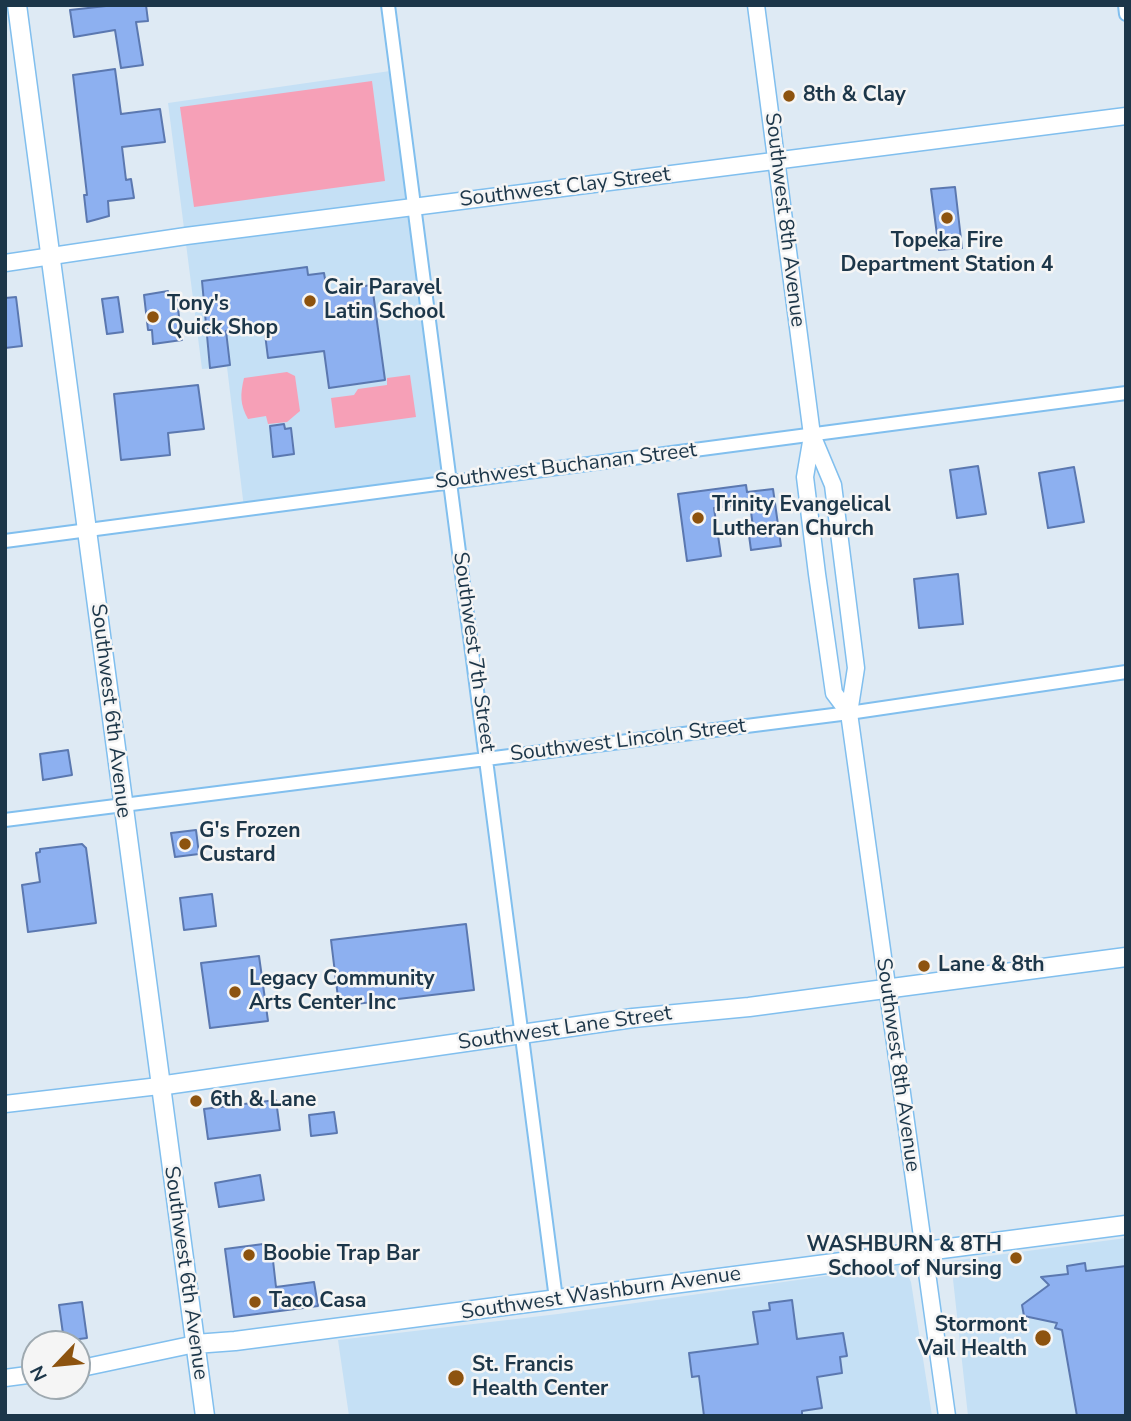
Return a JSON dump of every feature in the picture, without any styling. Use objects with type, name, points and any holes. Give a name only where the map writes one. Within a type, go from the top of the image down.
[{"type":"main road","name":"Southwest 6th Avenue","points":[[17,5],[205,1416]]},
{"type":"main road","name":"Southwest Lane Street","points":[[159,1086],[522,1034],[1126,957]]},
{"type":"main road","name":"Southwest Washburn Avenue","points":[[195,1344],[1126,1225]]},
{"type":"street","name":"Southwest 7th Street","points":[[388,5],[556,1299]]},
{"type":"street","name":"Southwest 8th Avenue","points":[[755,5],[812,435],[833,485],[856,668],[849,713],[922,1253],[947,1416]]},
{"type":"street","points":[[1125,5],[1126,14]]},
{"type":"street","name":"Southwest Clay Street","points":[[5,263],[415,207],[1126,116]]},
{"type":"street","name":"Southwest Buchanan Street","points":[[5,541],[1126,393]]},
{"type":"street","name":"Southwest 8th Avenue","points":[[812,435],[806,477],[817,574],[834,692],[849,713]]},
{"type":"street","name":"Southwest Lincoln Street","points":[[5,820],[849,713],[1126,673]]},
{"type":"street","name":"Southwest Lane Street","points":[[5,1104],[159,1086]]},
{"type":"street","name":"Southwest Washburn Avenue","points":[[91,1366],[195,1344]]},
{"type":"shaded area","name":"Cair Paravel Latin School","points":[[397,70],[450,482],[244,508],[227,367],[202,369],[168,103]]},
{"type":"shaded area","points":[[372,81],[385,181],[194,207],[180,107]]},
{"type":"shaded area","points":[[287,372],[295,376],[300,411],[287,422],[268,424],[266,416],[248,419],[242,399],[244,378]]},
{"type":"shaded area","points":[[410,375],[416,417],[335,428],[331,398],[354,395],[358,389],[387,385],[387,378]]},
{"type":"shaded area","name":"Stormont Vail Health","points":[[1126,1238],[1126,1416],[968,1416],[951,1261]]},
{"type":"shaded area","points":[[903,1265],[911,1282],[932,1416],[349,1416],[338,1340],[558,1314]]},
{"type":"building","points":[[146,5],[148,21],[136,22],[143,65],[121,68],[115,30],[74,37],[70,10]]},
{"type":"building","points":[[115,69],[121,114],[160,109],[165,142],[122,147],[126,180],[131,179],[134,198],[108,201],[109,216],[87,222],[84,195],[87,195],[73,75]]},
{"type":"building","name":"Topeka Fire Department Station 4","points":[[955,187],[962,248],[939,250],[931,189]]},
{"type":"building","points":[[307,267],[308,275],[324,273],[327,291],[372,285],[385,380],[329,388],[324,351],[268,358],[264,326],[226,331],[230,365],[210,368],[202,281]]},
{"type":"building","points":[[168,291],[168,294],[176,293],[182,340],[153,344],[152,330],[148,330],[144,295]]},
{"type":"building","points":[[16,297],[22,346],[5,348],[5,298]]},
{"type":"building","points":[[118,297],[123,332],[107,334],[102,299]]},
{"type":"building","points":[[198,385],[204,429],[168,433],[170,455],[121,460],[114,394]]},
{"type":"building","points":[[284,424],[285,429],[291,428],[294,454],[273,457],[270,426]]},
{"type":"building","points":[[978,466],[986,514],[957,518],[950,470]]},
{"type":"building","points":[[1074,467],[1084,522],[1048,528],[1039,473]]},
{"type":"building","name":"Trinity Evangelical Lutheran Church","points":[[746,485],[747,492],[773,489],[781,546],[751,550],[748,528],[753,527],[750,504],[714,508],[721,556],[687,561],[678,494]]},
{"type":"building","points":[[958,574],[963,624],[919,628],[914,579]]},
{"type":"building","points":[[68,750],[72,775],[43,780],[40,754]]},
{"type":"building","name":"G's Frozen Custard","points":[[196,830],[199,854],[175,857],[171,833]]},
{"type":"building","points":[[82,844],[86,848],[96,923],[28,932],[22,885],[40,882],[36,853],[40,852],[40,849]]},
{"type":"building","points":[[212,894],[216,926],[184,930],[180,898]]},
{"type":"building","points":[[466,924],[474,990],[339,1006],[331,940]]},
{"type":"building","name":"Legacy Community Arts Center Inc","points":[[259,956],[268,1021],[210,1028],[201,963]]},
{"type":"building","points":[[276,1100],[280,1130],[208,1139],[204,1109]]},
{"type":"building","points":[[334,1112],[337,1133],[311,1136],[309,1115]]},
{"type":"building","points":[[260,1175],[264,1200],[219,1207],[215,1183]]},
{"type":"building","points":[[271,1243],[276,1287],[314,1282],[318,1306],[234,1317],[225,1249]]},
{"type":"building","points":[[1085,1263],[1086,1271],[1126,1266],[1126,1416],[1077,1416],[1062,1330],[1055,1328],[1057,1323],[1024,1316],[1022,1305],[1049,1285],[1041,1277],[1068,1274],[1067,1266]]},
{"type":"building","points":[[792,1300],[797,1339],[843,1333],[847,1356],[840,1357],[842,1373],[817,1377],[822,1408],[802,1411],[802,1416],[704,1416],[699,1376],[692,1377],[689,1353],[758,1344],[753,1312],[770,1310],[769,1303]]},
{"type":"building","points":[[82,1302],[86,1330],[62,1330],[59,1305]]},
{"type":"place","name":"8th & Clay","points":[[789,96]]},
{"type":"place","name":"Topeka Fire Department Station 4","points":[[947,218]]},
{"type":"place","name":"Cair Paravel Latin School","points":[[310,301]]},
{"type":"place","name":"Tony's Quick Shop","points":[[153,317]]},
{"type":"place","name":"Trinity Evangelical Lutheran Church","points":[[698,518]]},
{"type":"place","name":"G's Frozen Custard","points":[[185,844]]},
{"type":"place","name":"Lane & 8th","points":[[924,966]]},
{"type":"place","name":"Legacy Community Arts Center Inc","points":[[235,992]]},
{"type":"place","name":"6th & Lane","points":[[196,1101]]},
{"type":"place","name":"Boobie Trap Bar","points":[[249,1255]]},
{"type":"place","name":"WASHBURN & 8TH School of Nursing","points":[[1016,1258]]},
{"type":"place","name":"Taco Casa","points":[[255,1302]]},
{"type":"place","name":"Stormont Vail Health","points":[[1043,1338]]},
{"type":"place","name":"St. Francis Health Center","points":[[456,1378]]}]
